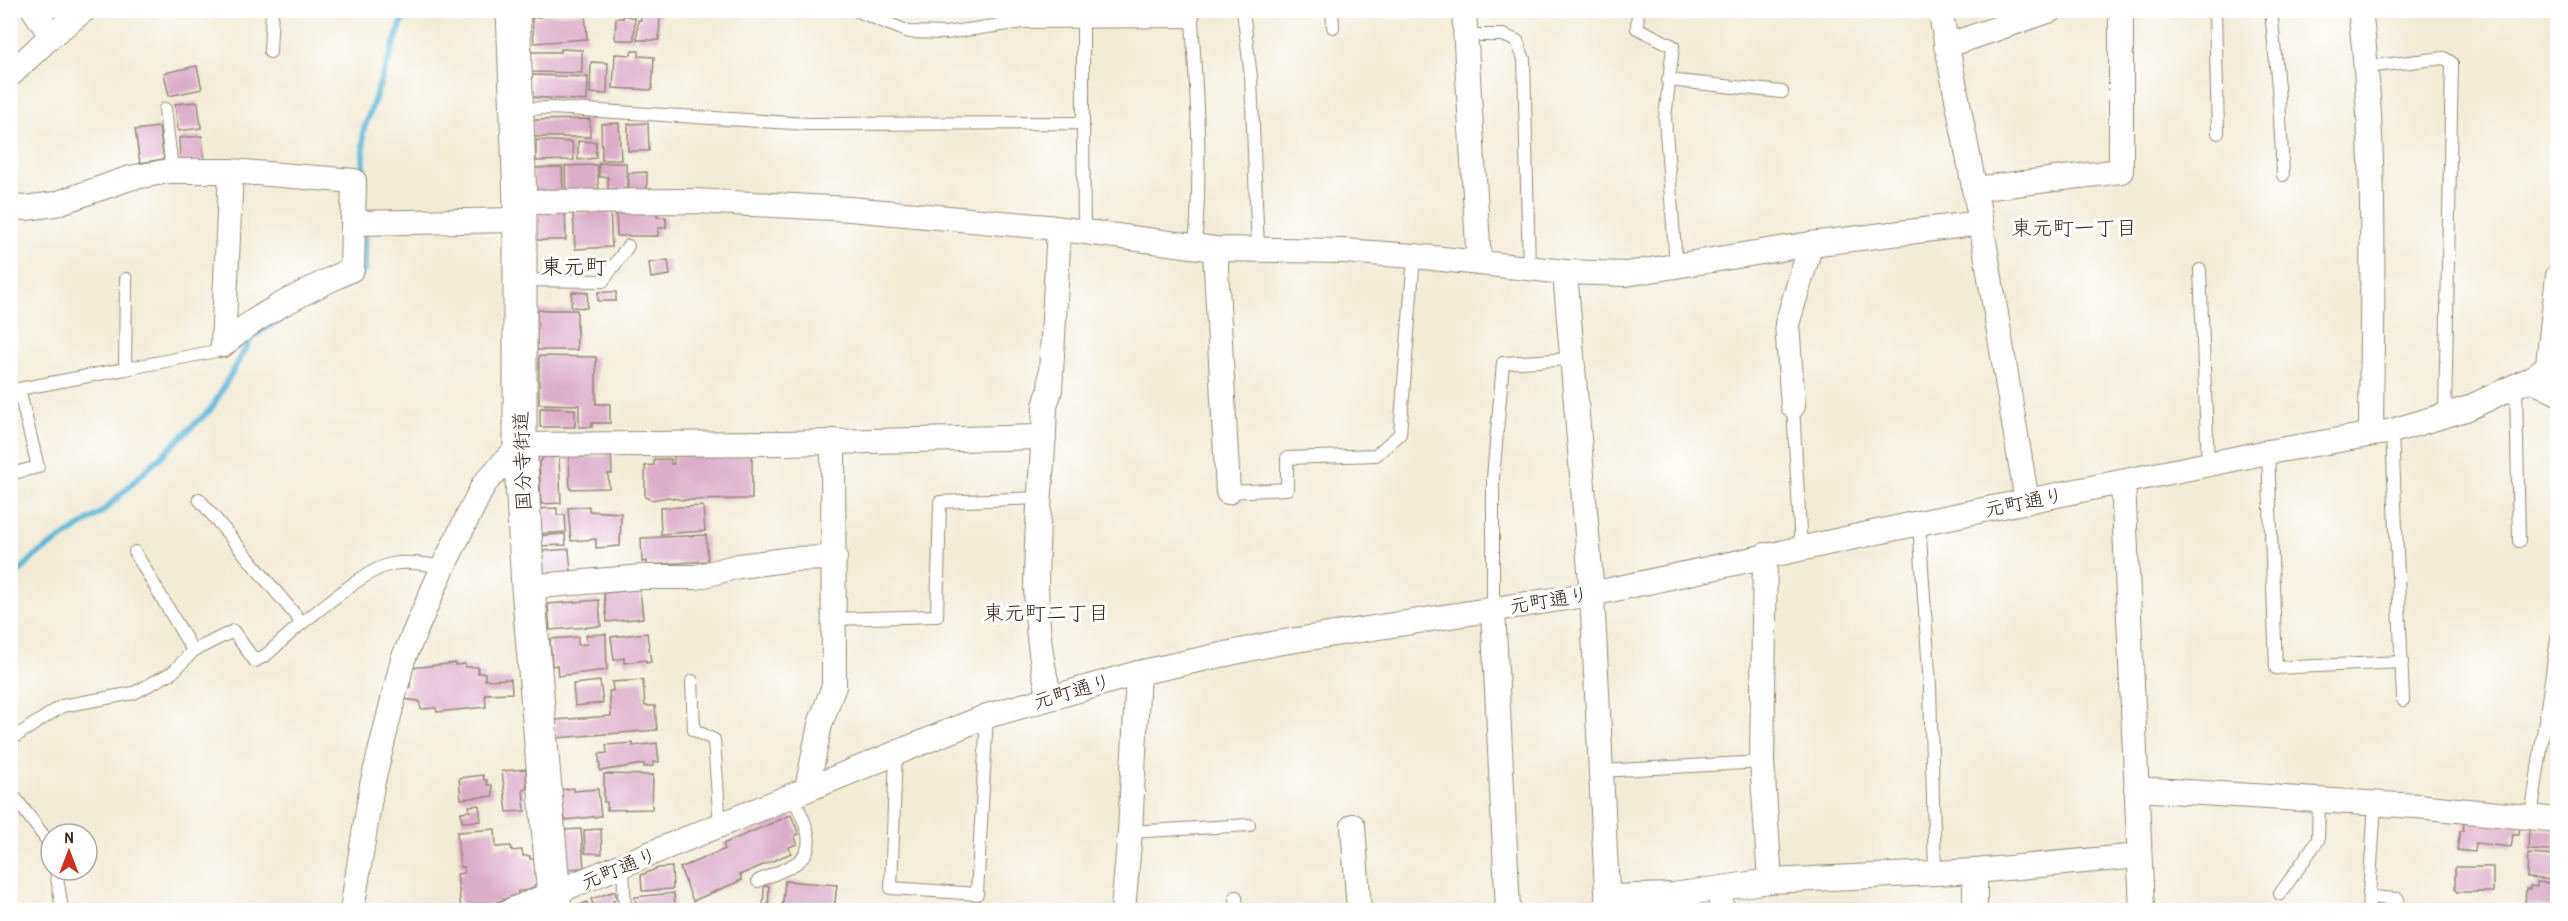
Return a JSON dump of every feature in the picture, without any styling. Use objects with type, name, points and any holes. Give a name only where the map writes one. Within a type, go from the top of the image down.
[{"type":"main road","name":"国分寺街道","points":[[519,11],[517,109],[520,211],[520,445],[528,587],[555,902]]},
{"type":"street","points":[[34,10],[51,36]]},
{"type":"street","points":[[10,75],[51,36],[84,10]]},
{"type":"street","points":[[1464,10],[1479,263]]},
{"type":"street","points":[[1940,10],[1981,223],[2027,502]]},
{"type":"street","points":[[1946,46],[2051,10]]},
{"type":"street","points":[[1974,189],[2121,171],[2121,10]]},
{"type":"street","points":[[2360,10],[2367,67],[2382,432]]},
{"type":"street","points":[[10,207],[26,208],[55,204],[130,178],[172,171],[231,171],[354,181],[361,223],[352,269],[243,327],[223,345]]},
{"type":"street","points":[[223,345],[231,171]]},
{"type":"street","points":[[361,223],[695,201],[850,209],[1084,231],[1205,248],[1343,251],[1565,272],[1626,274],[1810,244],[1981,223]]},
{"type":"street","points":[[1050,697],[1037,633],[1036,570],[1045,406],[1050,390],[1059,229]]},
{"type":"street","points":[[1793,406],[1787,324],[1810,244]]},
{"type":"street","points":[[1205,248],[1228,492]]},
{"type":"street","points":[[1565,272],[1592,594],[1608,904],[1673,895],[1721,900],[1770,881],[1975,871],[2139,856]]},
{"type":"street","points":[[2553,361],[2558,276]]},
{"type":"street","name":"元町通り","points":[[512,910],[555,902],[623,866],[987,716],[1138,673],[1278,643],[1592,594],[1919,523],[2268,452],[2382,432],[2466,409],[2523,382],[2553,361]]},
{"type":"street","points":[[2523,382],[2558,393]]},
{"type":"street","points":[[352,910],[372,784],[398,675],[443,567],[484,483],[520,445],[1044,437]]},
{"type":"street","points":[[800,792],[834,686],[833,441]]},
{"type":"street","points":[[2123,482],[2142,910]]},
{"type":"street","points":[[1765,555],[1762,762],[1770,881]]},
{"type":"street","points":[[528,587],[642,577],[696,577],[739,566],[793,559],[835,558]]},
{"type":"street","points":[[1493,609],[1508,910]]},
{"type":"street","points":[[1123,910],[1130,832],[1138,673]]},
{"type":"street","points":[[2136,789],[2375,804],[2558,820]]},
{"type":"street","points":[[1353,826],[1359,910]]},
{"type":"street","points":[[1975,871],[1975,910]]},
{"type":"lane","points":[[270,52],[272,10]]},
{"type":"lane","points":[[855,10],[909,32],[945,33],[1023,16],[1083,20],[1193,16],[1200,145],[1200,198],[1205,248]]},
{"type":"lane","points":[[1244,10],[1251,78],[1258,250]]},
{"type":"lane","points":[[1332,10],[1333,27]]},
{"type":"lane","points":[[1638,10],[1637,28],[1673,46],[1665,118],[1676,265]]},
{"type":"lane","points":[[2215,10],[2218,133]]},
{"type":"lane","points":[[2271,10],[2280,99],[2283,175]]},
{"type":"lane","points":[[1083,20],[1084,231]]},
{"type":"lane","points":[[1466,34],[1503,35],[1517,41],[1524,59],[1529,268]]},
{"type":"lane","points":[[2367,67],[2444,58],[2452,63],[2445,415]]},
{"type":"lane","points":[[1668,80],[1782,92]]},
{"type":"lane","points":[[517,109],[552,108],[809,124],[1083,123]]},
{"type":"lane","points":[[165,109],[172,171]]},
{"type":"lane","points":[[520,280],[603,281],[628,246]]},
{"type":"lane","points":[[1228,492],[1287,489],[1287,458],[1376,455],[1400,434],[1414,256]]},
{"type":"lane","points":[[2200,270],[2208,464]]},
{"type":"lane","points":[[125,369],[126,279]]},
{"type":"lane","points":[[10,474],[38,467],[19,389],[216,351],[223,345]]},
{"type":"lane","points":[[1493,609],[1492,478],[1503,363],[1571,359]]},
{"type":"lane","points":[[2519,541],[2523,382]]},
{"type":"lane","points":[[1793,406],[1801,548]]},
{"type":"lane","points":[[2382,432],[2402,662],[2403,700]]},
{"type":"lane","points":[[2268,452],[2276,668],[2402,662]]},
{"type":"lane","points":[[834,619],[938,616],[940,502],[1039,498]]},
{"type":"lane","points":[[199,499],[302,623]]},
{"type":"lane","points":[[1919,523],[1930,687],[1935,873]]},
{"type":"lane","points":[[135,552],[193,651]]},
{"type":"lane","points":[[10,740],[62,706],[134,693],[173,672],[193,651],[233,631],[255,661],[266,655],[302,623],[371,572],[391,564],[419,563],[443,567]]},
{"type":"lane","points":[[2531,817],[2558,632]]},
{"type":"lane","points":[[692,681],[694,730],[714,741],[720,827]]},
{"type":"lane","points":[[896,752],[891,888],[977,894],[987,716]]},
{"type":"lane","points":[[1601,771],[1762,762]]},
{"type":"lane","points":[[10,791],[39,830]]},
{"type":"lane","points":[[758,881],[801,860],[808,848],[808,829],[800,792]]},
{"type":"lane","points":[[2280,894],[2318,840],[2319,800]]},
{"type":"lane","points":[[2368,910],[2375,804]]},
{"type":"lane","points":[[1130,832],[1249,825]]},
{"type":"lane","points":[[623,866],[625,910]]},
{"type":"lane","points":[[58,882],[62,910]]},
{"type":"lane","points":[[1236,897],[1237,910]]},
{"type":"lane","points":[[2369,897],[2398,898]]},
{"type":"building","points":[[641,11],[660,11],[659,40],[637,40]]},
{"type":"building","points":[[585,13],[587,39],[534,43],[532,18],[540,17],[539,15]]},
{"type":"building","points":[[623,15],[635,18],[634,40],[616,40],[616,18],[623,18]]},
{"type":"building","points":[[561,49],[582,50],[582,73],[531,72],[531,52],[561,52]]},
{"type":"building","points":[[632,51],[639,51],[639,56],[654,57],[652,90],[613,88],[615,54],[631,55]]},
{"type":"building","points":[[591,62],[608,63],[607,94],[590,93]]},
{"type":"building","points":[[197,66],[202,89],[169,96],[164,73]]},
{"type":"building","points":[[532,75],[588,77],[587,101],[531,97]]},
{"type":"building","points":[[198,102],[201,128],[178,131],[175,104]]},
{"type":"building","points":[[590,119],[590,137],[532,137],[532,120]]},
{"type":"building","points":[[619,123],[621,160],[602,160],[601,124]]},
{"type":"building","points":[[648,123],[649,151],[628,151],[628,124]]},
{"type":"building","points":[[159,127],[164,159],[140,163],[135,130]]},
{"type":"building","points":[[202,136],[204,161],[180,162],[179,138]]},
{"type":"building","points":[[536,140],[572,142],[574,160],[536,161]]},
{"type":"building","points":[[578,141],[596,142],[596,158],[578,160]]},
{"type":"building","points":[[599,163],[626,163],[627,189],[608,189],[608,177],[599,177]]},
{"type":"building","points":[[597,165],[599,193],[566,195],[565,166]]},
{"type":"building","points":[[562,167],[563,192],[534,193],[532,168]]},
{"type":"building","points":[[647,172],[647,190],[629,191],[628,173]]},
{"type":"building","points":[[534,208],[565,208],[566,240],[535,240]]},
{"type":"building","points":[[657,210],[657,217],[666,217],[666,228],[658,228],[658,236],[617,236],[616,211]]},
{"type":"building","points":[[610,211],[612,247],[575,249],[573,213]]},
{"type":"building","points":[[668,260],[670,275],[651,278],[649,263]]},
{"type":"building","points":[[572,292],[588,293],[587,308],[571,307]]},
{"type":"building","points":[[598,292],[616,292],[616,301],[598,301]]},
{"type":"building","points":[[537,310],[577,310],[577,350],[537,350]]},
{"type":"building","points":[[539,356],[596,357],[596,404],[610,404],[610,423],[592,423],[592,427],[579,427],[579,405],[539,404]]},
{"type":"building","points":[[540,408],[575,409],[575,427],[540,427]]},
{"type":"building","points":[[611,452],[612,474],[608,474],[609,488],[570,489],[569,457],[605,456]]},
{"type":"building","points":[[752,455],[752,499],[682,500],[668,497],[651,500],[645,497],[645,466],[654,465],[654,459],[671,459],[671,464],[674,464],[674,456]]},
{"type":"building","points":[[544,457],[559,457],[561,503],[541,504],[539,463]]},
{"type":"building","points":[[589,506],[589,511],[621,513],[620,546],[596,548],[596,539],[571,541],[568,508]]},
{"type":"building","points":[[703,506],[705,531],[661,534],[660,508]]},
{"type":"building","points":[[557,508],[557,515],[565,515],[566,532],[536,534],[534,509]]},
{"type":"building","points":[[565,534],[566,545],[537,546],[536,536]]},
{"type":"building","points":[[706,535],[708,561],[647,565],[647,561],[642,562],[641,538]]},
{"type":"building","points":[[569,549],[571,573],[540,576],[539,554],[543,554],[543,551]]},
{"type":"building","points":[[640,589],[643,618],[607,622],[604,593]]},
{"type":"building","points":[[599,600],[601,626],[550,630],[548,604]]},
{"type":"building","points":[[647,633],[651,662],[646,663],[646,660],[624,663],[624,658],[614,660],[611,637]]},
{"type":"building","points":[[606,634],[607,670],[558,676],[557,665],[552,666],[550,639],[578,637],[578,645],[587,644],[586,635]]},
{"type":"building","points":[[455,663],[455,665],[465,664],[465,667],[478,667],[478,673],[485,673],[485,680],[511,679],[512,693],[485,694],[486,707],[437,712],[436,708],[421,709],[419,701],[403,699],[405,687],[410,687],[411,668]]},
{"type":"building","points":[[643,680],[645,706],[655,706],[657,730],[556,738],[555,720],[611,716],[609,691],[613,691],[612,682]]},
{"type":"building","points":[[600,681],[603,703],[575,706],[573,684]]},
{"type":"building","points":[[633,743],[633,746],[657,743],[659,762],[653,762],[653,766],[644,767],[644,764],[600,771],[599,754],[607,753],[606,745]]},
{"type":"building","points":[[526,769],[527,789],[523,789],[525,811],[507,812],[502,771]]},
{"type":"building","points":[[604,774],[653,775],[652,809],[607,810],[607,802],[604,802]]},
{"type":"building","points":[[483,775],[484,780],[487,780],[487,785],[492,785],[493,796],[461,799],[459,778]]},
{"type":"building","points":[[574,788],[574,791],[598,789],[601,816],[565,820],[560,790]]},
{"type":"building","points":[[479,805],[481,821],[462,822],[461,812],[470,811],[469,806]]},
{"type":"building","points":[[791,815],[799,834],[795,836],[797,844],[789,847],[791,853],[740,875],[742,880],[693,901],[680,868],[725,849],[723,844]]},
{"type":"building","points":[[2464,821],[2520,824],[2519,835],[2513,835],[2511,847],[2476,843],[2475,852],[2457,850]]},
{"type":"building","points":[[495,829],[496,847],[511,846],[512,851],[522,850],[523,856],[530,856],[530,859],[534,859],[536,884],[530,890],[518,891],[518,894],[479,909],[461,910],[457,874],[464,873],[464,867],[460,867],[457,832]]},
{"type":"building","points":[[581,829],[584,868],[565,869],[562,830]]},
{"type":"building","points":[[601,829],[602,854],[585,853],[584,830]]},
{"type":"building","points":[[2529,829],[2556,830],[2555,851],[2528,850]]},
{"type":"building","points":[[2528,854],[2556,856],[2555,880],[2527,878]]},
{"type":"building","points":[[672,867],[673,889],[642,891],[641,875],[658,868]]},
{"type":"building","points":[[2455,867],[2493,867],[2493,892],[2457,892],[2455,890]]},
{"type":"building","points":[[785,881],[837,885],[834,910],[782,910]]},
{"type":"building","points":[[2537,882],[2556,884],[2552,907],[2525,905],[2526,889],[2530,889],[2530,886],[2537,887]]},
{"type":"building","points":[[764,886],[769,886],[768,910],[763,910]]},
{"type":"building","points":[[615,891],[617,899],[613,901],[617,910],[595,910],[591,899]]},
{"type":"building","points":[[674,893],[675,909],[636,908],[635,897]]},
{"type":"building","points":[[587,902],[589,910],[570,910],[570,909]]},
{"type":"building","points":[[2458,906],[2515,909],[2515,910],[2458,910]]},
{"type":"waterway","points":[[364,182],[363,132],[406,10]]},
{"type":"waterway","points":[[358,274],[365,270],[365,237]]},
{"type":"waterway","points":[[10,581],[36,555],[102,512],[211,409],[252,337],[305,305]]},
{"type":"district","name":"東元町一丁目","points":[[2074,228]]},
{"type":"district","name":"東元町","points":[[574,266]]},
{"type":"district","name":"東元町二丁目","points":[[1046,613]]}]
